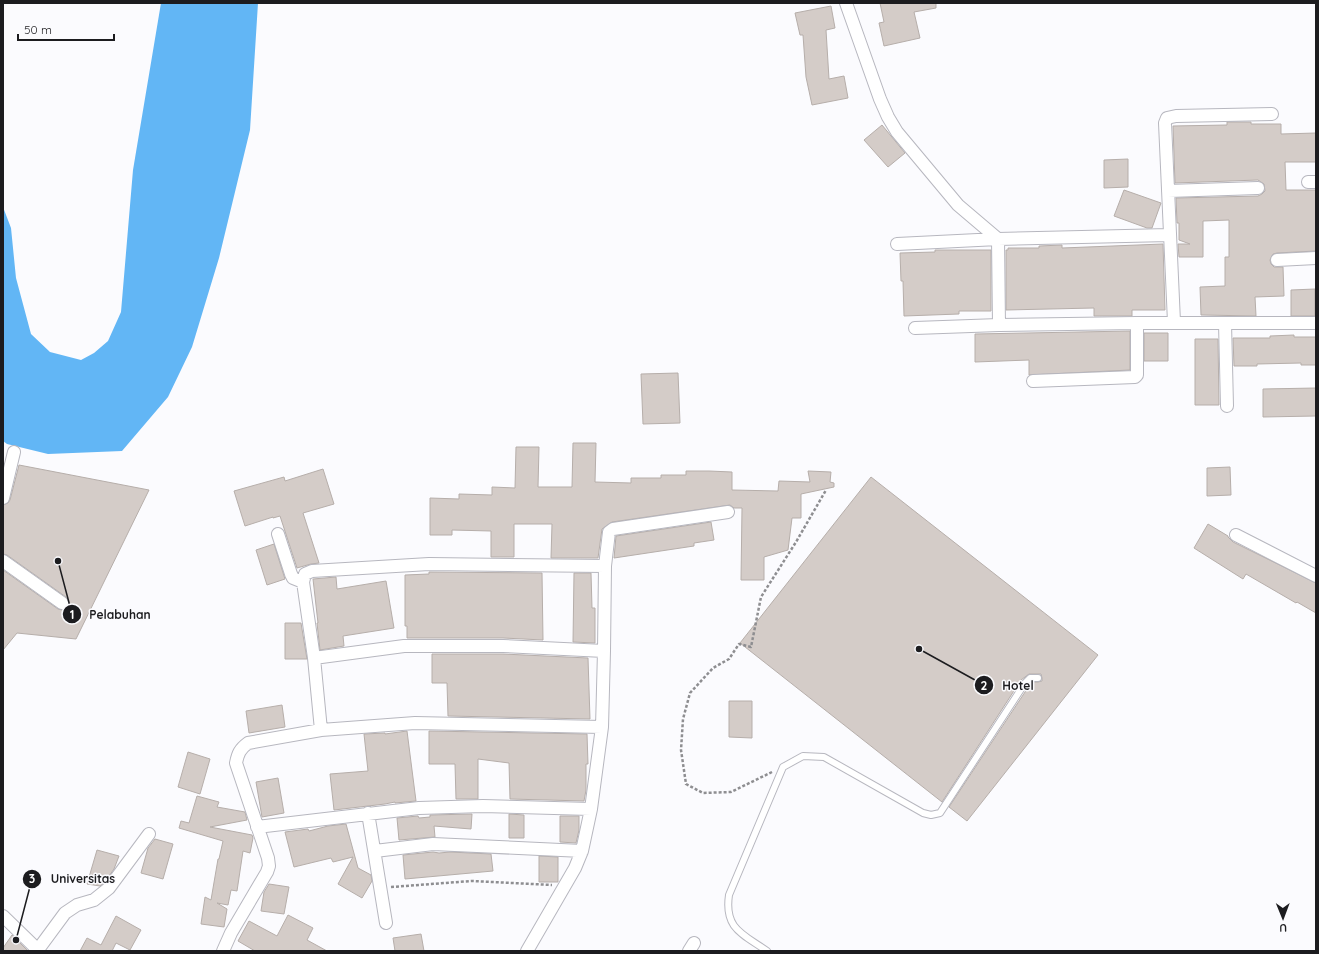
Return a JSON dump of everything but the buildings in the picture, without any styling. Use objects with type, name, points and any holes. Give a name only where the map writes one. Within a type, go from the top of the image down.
[{"type":"street","points":[[846,3],[880,99],[897,132],[958,205],[998,239],[999,325]]},
{"type":"street","points":[[1174,322],[1165,122],[1167,118],[1176,116],[1272,114]]},
{"type":"street","points":[[1168,191],[1258,188]]},
{"type":"street","points":[[897,244],[998,239],[1170,235]]},
{"type":"street","points":[[1277,260],[1316,258]]},
{"type":"street","points":[[915,328],[1174,322],[1316,323]]},
{"type":"street","points":[[1033,381],[1135,377],[1138,372],[1137,323]]},
{"type":"street","points":[[1225,323],[1227,406]]},
{"type":"street","points":[[3,498],[14,452]]},
{"type":"street","points":[[527,951],[575,868],[582,851],[591,808],[602,727],[605,566],[609,532],[613,528],[728,512]]},
{"type":"street","points":[[278,534],[293,578],[303,582]]},
{"type":"street","points":[[1236,535],[1316,576]]},
{"type":"street","points":[[3,560],[62,603]]},
{"type":"street","points":[[321,730],[314,658],[303,582],[305,574],[312,571],[422,565],[605,566]]},
{"type":"street","points":[[314,658],[404,646],[503,646],[604,651]]},
{"type":"street","points":[[223,951],[231,933],[267,872],[269,866],[268,858],[236,763],[238,753],[241,748],[248,743],[321,730],[416,723],[602,727]]},
{"type":"street","points":[[257,827],[419,808],[483,806],[591,808]]},
{"type":"street","points":[[368,813],[386,923]]},
{"type":"street","points":[[3,916],[38,951],[65,913],[77,905],[94,900],[109,888],[149,834]]},
{"type":"street","points":[[374,851],[433,844],[582,851]]},
{"type":"lane","points":[[767,951],[738,931],[730,921],[727,906],[729,895],[783,767],[803,756],[824,757],[923,813],[931,815],[940,813],[1025,683],[1030,678],[1038,678]]},
{"type":"path","points":[[783,767],[731,792],[703,793],[686,784],[681,750],[683,719],[690,693],[712,668],[729,660],[739,644],[751,647],[761,598],[826,490]]},
{"type":"path","points":[[380,888],[472,882],[564,886]]},
{"type":"water","points":[[161,3],[258,3],[250,130],[219,258],[192,347],[168,397],[122,451],[48,454],[7,444],[3,441],[3,207],[11,228],[16,278],[31,334],[50,352],[81,360],[94,353],[108,341],[121,312],[133,170]]},
{"type":"place","name":"Pelabuhan","points":[[58,561]]},
{"type":"place","name":"Hotel","points":[[919,649]]},
{"type":"place","name":"Universitas","points":[[16,940]]}]
